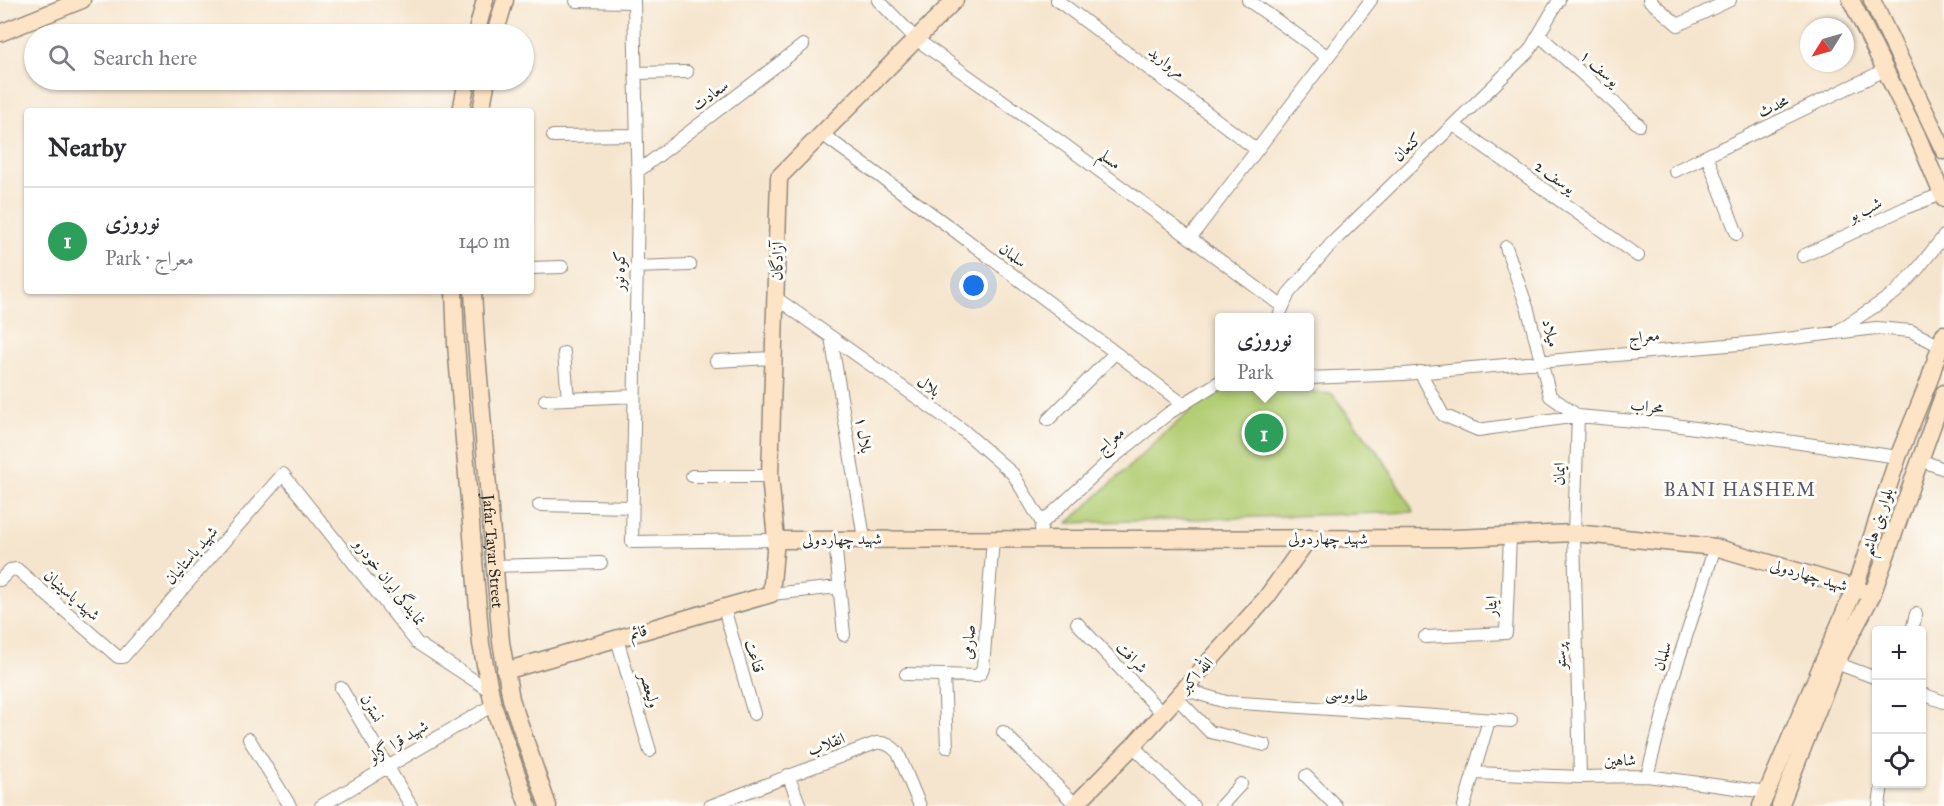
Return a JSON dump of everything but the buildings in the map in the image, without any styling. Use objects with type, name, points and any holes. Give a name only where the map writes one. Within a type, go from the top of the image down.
[{"type":"street","points":[[0,33],[82,0]]},
{"type":"street","points":[[479,24],[485,0]]},
{"type":"street","points":[[498,24],[505,0]]},
{"type":"street","name":"مسلم","points":[[878,0],[916,39],[1190,238],[1281,312]]},
{"type":"street","name":"آزادگان","points":[[771,594],[776,540],[770,476],[779,177],[955,0]]},
{"type":"street","name":"مروارید","points":[[1057,0],[1257,150]]},
{"type":"street","points":[[1248,0],[1328,57]]},
{"type":"street","points":[[1190,238],[1371,0]]},
{"type":"street","name":"کنعان","points":[[1281,312],[1289,292],[1332,243],[1529,51],[1559,0]]},
{"type":"street","points":[[1650,0],[1678,25],[1730,0]]},
{"type":"street","points":[[1851,0],[1943,196]]},
{"type":"street","points":[[1872,0],[1944,151]]},
{"type":"street","points":[[576,1],[634,1]]},
{"type":"street","name":"کوه نور","points":[[634,1],[637,172],[632,542],[776,540]]},
{"type":"street","name":"یوسف ۱","points":[[1539,35],[1639,125]]},
{"type":"street","name":"سعادت","points":[[637,172],[803,45]]},
{"type":"street","name":"محدث","points":[[1675,171],[1885,70]]},
{"type":"street","points":[[635,73],[687,72]]},
{"type":"street","points":[[462,108],[465,90]]},
{"type":"street","points":[[482,108],[485,90]]},
{"type":"street","name":"یوسف 2","points":[[1454,125],[1638,256]]},
{"type":"street","name":"سلمان","points":[[822,134],[951,228],[1183,404]]},
{"type":"street","points":[[553,136],[636,135]]},
{"type":"street","points":[[1707,156],[1737,234]]},
{"type":"street","name":"شب بو","points":[[1803,256],[1910,205],[1943,196]]},
{"type":"street","name":"معراج","points":[[1314,378],[1541,362],[1835,333],[1895,293],[1927,259],[1944,236]]},
{"type":"street","name":"میلاد","points":[[1506,248],[1528,310],[1550,396],[1578,416]]},
{"type":"street","points":[[636,267],[690,266]]},
{"type":"street","points":[[534,268],[562,267]]},
{"type":"street","name":"Jafar Tayar Street","points":[[454,294],[456,344],[480,632],[491,697],[525,805]]},
{"type":"street","name":"Jafar Tayar Street","points":[[473,294],[494,566],[505,671],[511,699],[548,806]]},
{"type":"street","name":"بلال","points":[[776,298],[963,430],[1013,474],[1041,531]]},
{"type":"street","points":[[1835,333],[1876,328],[1911,331],[1942,340]]},
{"type":"street","name":"بلال ۱","points":[[831,337],[864,538]]},
{"type":"street","name":"بلوار بنی هاشم","points":[[1764,799],[1855,588],[1898,458],[1929,381],[1942,340]]},
{"type":"street","points":[[564,353],[568,399]]},
{"type":"street","points":[[1048,420],[1115,353]]},
{"type":"street","points":[[716,361],[773,358]]},
{"type":"street","name":"محراب","points":[[1419,372],[1443,415],[1478,430],[1578,416],[1667,424],[1898,458]]},
{"type":"street","name":"معراج","points":[[1041,531],[1110,460],[1169,413],[1215,384]]},
{"type":"street","points":[[545,400],[634,396]]},
{"type":"street","name":"بلوار بنی هاشم","points":[[1780,806],[1836,663],[1872,595],[1943,396]]},
{"type":"street","name":"ایمان","points":[[1574,533],[1578,416]]},
{"type":"street","points":[[1920,460],[1944,469]]},
{"type":"street","name":"نمایندگی ایران خودرو","points":[[283,474],[417,643],[491,697]]},
{"type":"street","name":"شهید باستانیان","points":[[123,657],[283,474]]},
{"type":"street","points":[[692,476],[770,476]]},
{"type":"street","points":[[539,505],[632,507]]},
{"type":"street","name":"شهید چهاردولی","points":[[776,540],[993,539],[1041,531],[1309,538],[1574,533],[1715,547],[1872,595]]},
{"type":"street","name":"پرستو","points":[[1574,533],[1580,777]]},
{"type":"street","name":"ایثار","points":[[1425,637],[1506,633],[1510,536]]},
{"type":"street","name":"الله اکبر","points":[[1075,805],[1163,714],[1266,598],[1309,538]]},
{"type":"street","name":"صارمی","points":[[906,674],[976,676],[981,673],[993,539]]},
{"type":"street","points":[[835,540],[844,635]]},
{"type":"street","name":"سلمان","points":[[1647,776],[1673,677],[1715,547]]},
{"type":"street","points":[[494,566],[601,563]]},
{"type":"street","name":"شهید یاسینیان","points":[[0,580],[10,570],[17,569],[118,657],[123,657]]},
{"type":"street","points":[[771,594],[839,587]]},
{"type":"street","name":"قائم","points":[[505,671],[771,594]]},
{"type":"street","name":"قناعت","points":[[724,608],[754,714]]},
{"type":"street","points":[[1913,626],[1916,614]]},
{"type":"street","name":"شرافت","points":[[1077,623],[1163,714]]},
{"type":"street","name":"ولیعصر","points":[[617,639],[650,751]]},
{"type":"street","points":[[1836,663],[1872,676]]},
{"type":"street","points":[[944,675],[946,747]]},
{"type":"street","name":"نسترن","points":[[341,688],[411,806]]},
{"type":"street","points":[[1180,693],[1210,732],[1265,745]]},
{"type":"street","name":"طاووسی","points":[[1180,693],[1226,702],[1511,721]]},
{"type":"street","points":[[1926,695],[1944,702]]},
{"type":"street","name":"شهید قرا گزلو","points":[[321,806],[386,767],[491,697]]},
{"type":"street","points":[[1464,806],[1489,720]]},
{"type":"street","points":[[1003,732],[1075,805]]},
{"type":"street","points":[[249,739],[290,806]]},
{"type":"street","name":"انقلاب","points":[[710,806],[881,742],[894,748],[898,753],[920,806]]},
{"type":"street","points":[[1133,746],[1193,806]]},
{"type":"street","name":"شاهین","points":[[1474,773],[1580,777],[1647,776],[1764,799]]},
{"type":"street","points":[[788,776],[800,806]]},
{"type":"street","points":[[1306,776],[1336,806]]},
{"type":"street","points":[[1221,806],[1241,784]]},
{"type":"street","points":[[1879,806],[1881,788]]},
{"type":"green space","points":[[1221,391],[1294,391],[1332,394],[1383,459],[1414,512],[1068,523],[1195,406]]},
{"type":"place","name":"نوروزی","points":[[1264,433]]},
{"type":"district","name":"BANI HASHEM","points":[[1740,490]]}]
